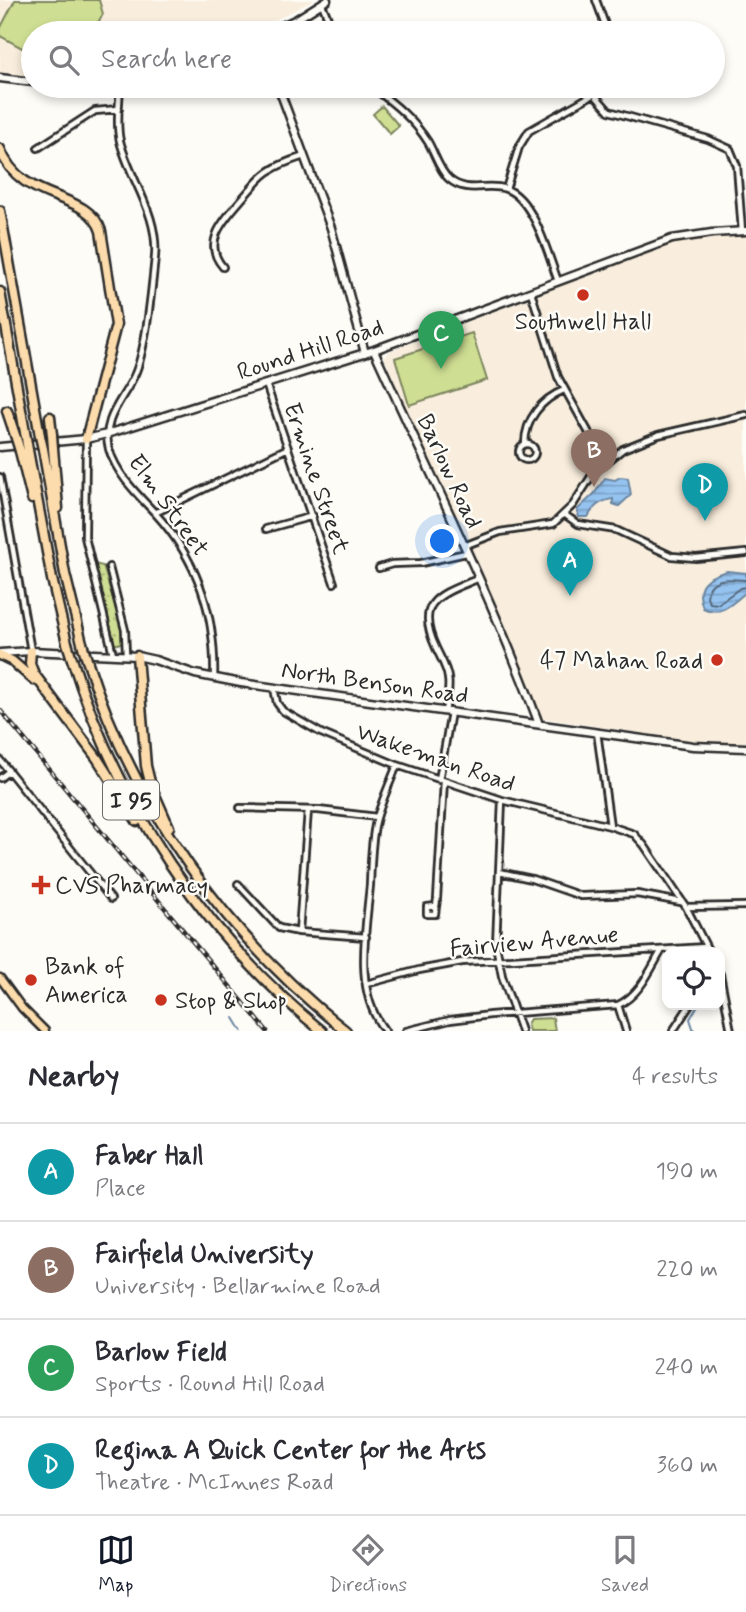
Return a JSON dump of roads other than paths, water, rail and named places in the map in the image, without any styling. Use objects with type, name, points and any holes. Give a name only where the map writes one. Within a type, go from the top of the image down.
[{"type":"highway","points":[[0,149],[17,177],[85,210],[101,231],[116,325],[86,439]]},
{"type":"highway","name":"I 95","points":[[0,211],[62,556],[82,643],[104,709],[150,804],[203,885],[278,972],[346,1031]]},
{"type":"highway","name":"I 95","points":[[0,292],[26,438],[24,450],[48,561],[67,643],[96,726],[123,784],[184,884],[246,959],[284,998],[322,1031]]},
{"type":"highway","points":[[7,411],[16,438],[24,450]]},
{"type":"highway","points":[[50,417],[62,556]]},
{"type":"highway","points":[[31,652],[32,671],[97,758],[141,826],[184,884]]},
{"type":"highway","points":[[0,654],[16,664],[54,701]]},
{"type":"highway","points":[[137,656],[148,776],[178,849]]},
{"type":"highway","points":[[317,1007],[353,1031]]},
{"type":"main road","points":[[294,21],[324,2]]},
{"type":"main road","points":[[0,78],[21,81]]},
{"type":"main road","points":[[282,98],[331,228],[365,353]]},
{"type":"main road","name":"Round Hill Road","points":[[0,447],[86,439],[107,434],[374,350],[672,239],[744,231]]},
{"type":"main road","name":"Barlow Road","points":[[374,350],[539,724]]},
{"type":"main road","name":"North Benson Road","points":[[0,654],[126,654],[214,679],[693,746],[746,748]]},
{"type":"main road","points":[[0,978],[30,1017],[45,1031]]},
{"type":"main road","points":[[30,1017],[37,1031]]},
{"type":"street","points":[[596,0],[604,21]]},
{"type":"street","points":[[324,2],[330,21]]},
{"type":"street","points":[[107,434],[113,411],[133,380],[141,358],[155,255],[151,220],[120,141],[120,98]]},
{"type":"street","points":[[386,98],[408,115],[429,144],[446,176],[452,181],[461,186],[506,189],[517,197],[532,216],[558,281]]},
{"type":"street","points":[[506,189],[519,147],[529,131],[587,98]]},
{"type":"street","points":[[598,98],[609,111],[708,139],[730,149],[737,166],[744,231]]},
{"type":"street","points":[[38,148],[95,111],[119,109]]},
{"type":"street","points":[[223,267],[216,256],[214,244],[219,226],[261,177],[271,169],[304,156]]},
{"type":"street","points":[[531,291],[564,390],[607,461]]},
{"type":"street","name":"Ermine Street","points":[[267,384],[334,583]]},
{"type":"street","points":[[524,444],[526,432],[537,409],[552,395],[564,390]]},
{"type":"street","points":[[379,568],[392,564],[421,563],[464,550],[500,532],[548,526],[573,505],[594,472],[623,449],[658,435],[746,415]]},
{"type":"street","name":"Elm Street","points":[[107,434],[110,450],[124,477],[191,561],[214,636],[214,679]]},
{"type":"street","points":[[86,439],[85,537],[113,654]]},
{"type":"street","points":[[155,513],[288,449]]},
{"type":"street","points":[[0,477],[31,652]]},
{"type":"street","points":[[564,514],[578,524],[616,530],[672,556],[696,558],[746,553]]},
{"type":"street","points":[[266,529],[313,516]]},
{"type":"street","points":[[109,567],[125,630],[126,654]]},
{"type":"street","points":[[436,906],[449,681],[426,623],[427,612],[440,595],[477,579]]},
{"type":"street","name":"Wakeman Road","points":[[274,687],[277,704],[283,711],[321,733],[397,765],[502,800],[634,834],[685,907],[706,947]]},
{"type":"street","points":[[597,732],[610,826]]},
{"type":"street","points":[[0,760],[111,899]]},
{"type":"street","points":[[385,1031],[376,1017],[364,969],[377,817],[397,765]]},
{"type":"street","points":[[0,778],[9,771]]},
{"type":"street","points":[[502,800],[496,922],[498,959],[521,1031]]},
{"type":"street","points":[[240,808],[308,810],[377,817]]},
{"type":"street","points":[[299,932],[308,810]]},
{"type":"street","points":[[499,872],[532,879],[581,896],[648,895],[681,902]]},
{"type":"street","points":[[238,884],[277,926],[299,932],[366,937]]},
{"type":"street","points":[[685,907],[746,906]]},
{"type":"street","points":[[406,1031],[450,1020],[618,1005],[638,989],[662,949]]},
{"type":"street","name":"Fairview Avenue","points":[[366,985],[419,970],[462,962],[662,949]]},
{"type":"street","points":[[725,1002],[731,1031]]},
{"type":"street","points":[[618,1005],[626,1031]]},
{"type":"street","points":[[673,1031],[687,1010]]},
{"type":"water","points":[[620,477],[628,478],[631,495],[619,506],[613,504],[613,499],[608,500],[598,505],[588,517],[579,517],[577,510],[594,494],[605,478],[615,480]]},
{"type":"water","points":[[727,571],[746,573],[746,592],[721,610],[703,608],[701,587],[708,579]]},
{"type":"waterway","points":[[694,1031],[690,1019],[695,1010]]},
{"type":"waterway","points":[[234,1018],[242,1031]]},
{"type":"railway","points":[[0,710],[267,1031]]},
{"type":"place","name":"Southwell Hall","points":[[583,295]]},
{"type":"place","name":"Barlow Field","points":[[441,369]]},
{"type":"place","name":"Fairfield University","points":[[594,487]]},
{"type":"place","name":"Regina A Quick Center for the Arts","points":[[705,521]]},
{"type":"place","name":"Faber Hall","points":[[570,596]]},
{"type":"place","name":"47 Mahan Road","points":[[717,660]]},
{"type":"place","name":"CVS Pharmacy","points":[[41,885]]},
{"type":"place","name":"Bank of America","points":[[31,980]]},
{"type":"place","name":"Stop & Shop","points":[[161,1000]]}]
